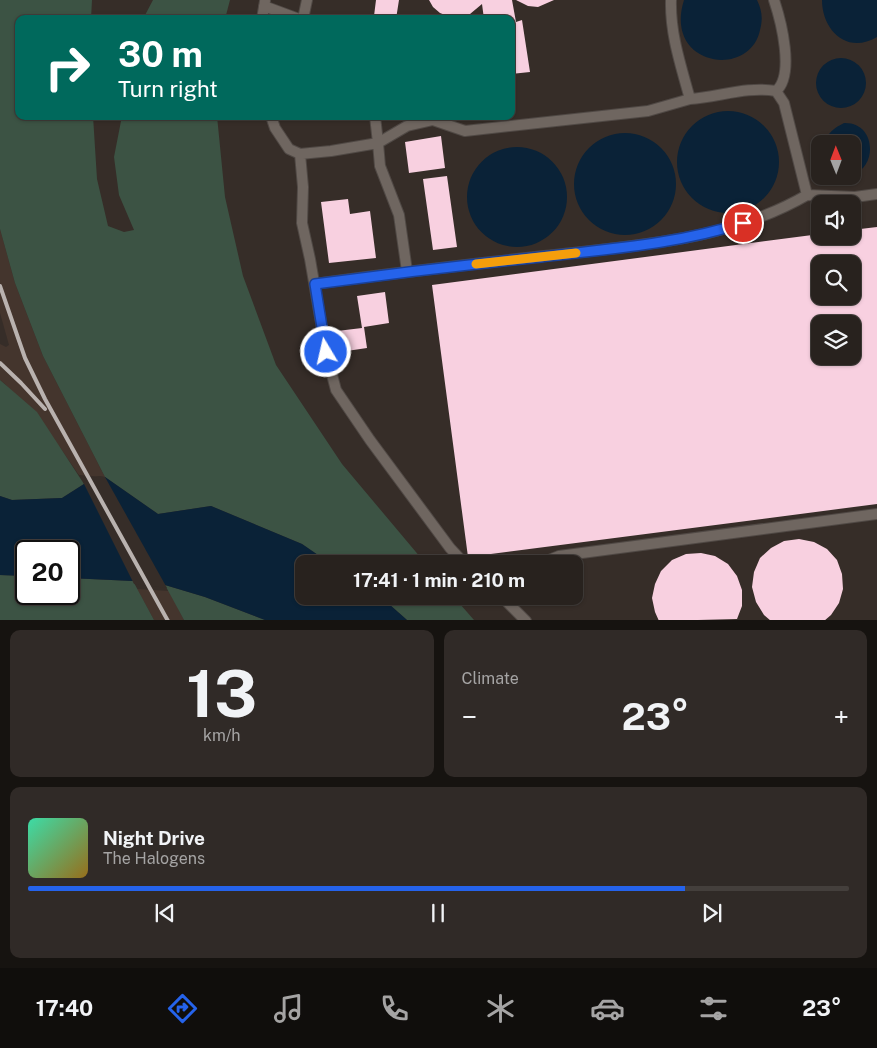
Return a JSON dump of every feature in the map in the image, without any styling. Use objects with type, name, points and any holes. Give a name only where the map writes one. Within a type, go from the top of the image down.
[{"type":"lane","points":[[302,15],[307,0]]},
{"type":"lane","points":[[671,0],[671,18],[677,51],[690,99]]},
{"type":"lane","points":[[774,0],[780,18],[785,75],[781,86],[776,91]]},
{"type":"lane","points":[[265,3],[292,15]]},
{"type":"lane","points":[[438,120],[465,132],[648,111],[690,99],[745,90],[766,89],[776,91],[784,103],[807,195]]},
{"type":"lane","points":[[272,120],[275,128],[289,149],[300,154],[378,143],[407,126],[427,120]]},
{"type":"lane","points":[[375,120],[380,166],[399,215],[407,271]]},
{"type":"lane","points":[[300,154],[303,187],[302,223],[315,284],[326,352],[336,390],[370,440],[458,555]]},
{"type":"lane","points":[[315,284],[407,271],[626,247],[691,237],[772,214],[807,195],[855,196],[877,194]]},
{"type":"lane","points":[[567,555],[877,514]]},
{"type":"lane","points":[[510,605],[526,620]]},
{"type":"shaded area","points":[[0,229],[15,283],[43,356],[105,477],[79,475],[61,449],[0,380],[0,344],[6,347],[9,345],[0,313]]},
{"type":"shaded area","points":[[137,589],[169,591],[184,620],[154,620]]},
{"type":"green space","points":[[0,0],[92,0],[91,15],[15,15],[15,120],[93,120],[97,179],[108,226],[124,232],[134,230],[119,195],[114,157],[121,120],[217,120],[225,197],[243,276],[276,365],[342,464],[418,555],[318,555],[302,544],[211,506],[158,514],[105,477],[43,356],[15,283],[0,229]]},
{"type":"green space","points":[[153,0],[230,0],[226,15],[145,15]]},
{"type":"green space","points":[[0,380],[37,412],[84,484],[62,498],[12,500],[0,496]]},
{"type":"green space","points":[[0,575],[15,576],[15,605],[80,605],[80,579],[133,581],[154,620],[0,620]]},
{"type":"green space","points":[[165,585],[205,597],[265,620],[184,620]]},
{"type":"green space","points":[[390,605],[461,605],[474,620],[407,620]]},
{"type":"water","points":[[684,0],[757,0],[762,22],[753,46],[741,55],[726,60],[710,59],[696,52],[686,40],[681,23]]},
{"type":"water","points":[[822,0],[877,0],[877,37],[866,42],[856,43],[846,41],[838,36],[831,30],[826,21]]},
{"type":"water","points":[[841,58],[855,62],[862,69],[866,83],[862,97],[855,104],[841,108],[827,104],[820,97],[816,83],[820,69],[827,62]]},
{"type":"water","points":[[728,111],[748,115],[764,126],[775,142],[779,162],[775,182],[764,198],[748,209],[728,213],[708,209],[692,198],[681,182],[677,162],[681,142],[692,126],[708,115]]},
{"type":"water","points":[[844,123],[855,125],[863,130],[868,137],[869,155],[861,170],[861,135],[829,135]]},
{"type":"water","points":[[625,133],[644,137],[661,148],[672,165],[676,184],[672,203],[661,220],[644,231],[625,235],[606,231],[589,220],[578,203],[574,184],[578,165],[589,148],[606,137]]},
{"type":"water","points":[[517,147],[536,151],[552,162],[563,178],[567,197],[563,216],[552,232],[536,243],[517,247],[498,243],[482,232],[471,216],[467,197],[471,178],[482,162],[498,151]]},
{"type":"water","points":[[105,477],[158,514],[211,506],[302,544],[318,555],[295,555],[295,605],[390,605],[407,620],[265,620],[205,597],[165,585],[133,581],[80,579],[80,540],[15,540],[15,576],[0,575],[0,496],[12,500],[62,498],[84,484]]},
{"type":"pier","points":[[99,476],[105,477],[167,588],[134,584],[83,482]]},
{"type":"building","points":[[376,0],[399,0],[397,15],[374,15]]},
{"type":"building","points":[[429,0],[512,0],[515,15],[483,15],[482,4],[467,15],[445,15],[433,7]]},
{"type":"building","points":[[516,0],[554,0],[538,7],[528,6]]},
{"type":"building","points":[[515,16],[516,22],[522,20],[530,72],[515,74]]},
{"type":"building","points":[[441,136],[445,168],[409,173],[405,142]]},
{"type":"building","points":[[447,176],[457,247],[433,250],[423,179]]},
{"type":"building","points":[[348,199],[350,214],[370,211],[376,258],[329,263],[321,202]]},
{"type":"building","points":[[877,227],[877,504],[483,555],[468,555],[432,285],[811,235],[811,245],[861,245],[861,229]]},
{"type":"building","points":[[385,292],[389,323],[364,327],[367,348],[340,352],[337,331],[362,328],[357,296]]},
{"type":"building","points":[[799,539],[814,542],[827,549],[837,560],[842,574],[843,589],[839,603],[825,620],[770,620],[764,615],[756,602],[752,587],[754,572],[760,558],[771,548],[784,541]]},
{"type":"building","points":[[701,553],[715,556],[728,564],[737,576],[742,590],[742,606],[737,619],[659,620],[652,598],[655,584],[661,571],[672,560],[686,554]]},
{"type":"railway","points":[[0,286],[25,358],[45,399],[167,620]]},
{"type":"railway","points":[[0,363],[45,409]]},
{"type":"slow traffic","points":[[476,264],[576,253]]},
{"type":"route","points":[[326,352],[315,284],[407,271],[626,247],[691,237],[743,223]]}]
